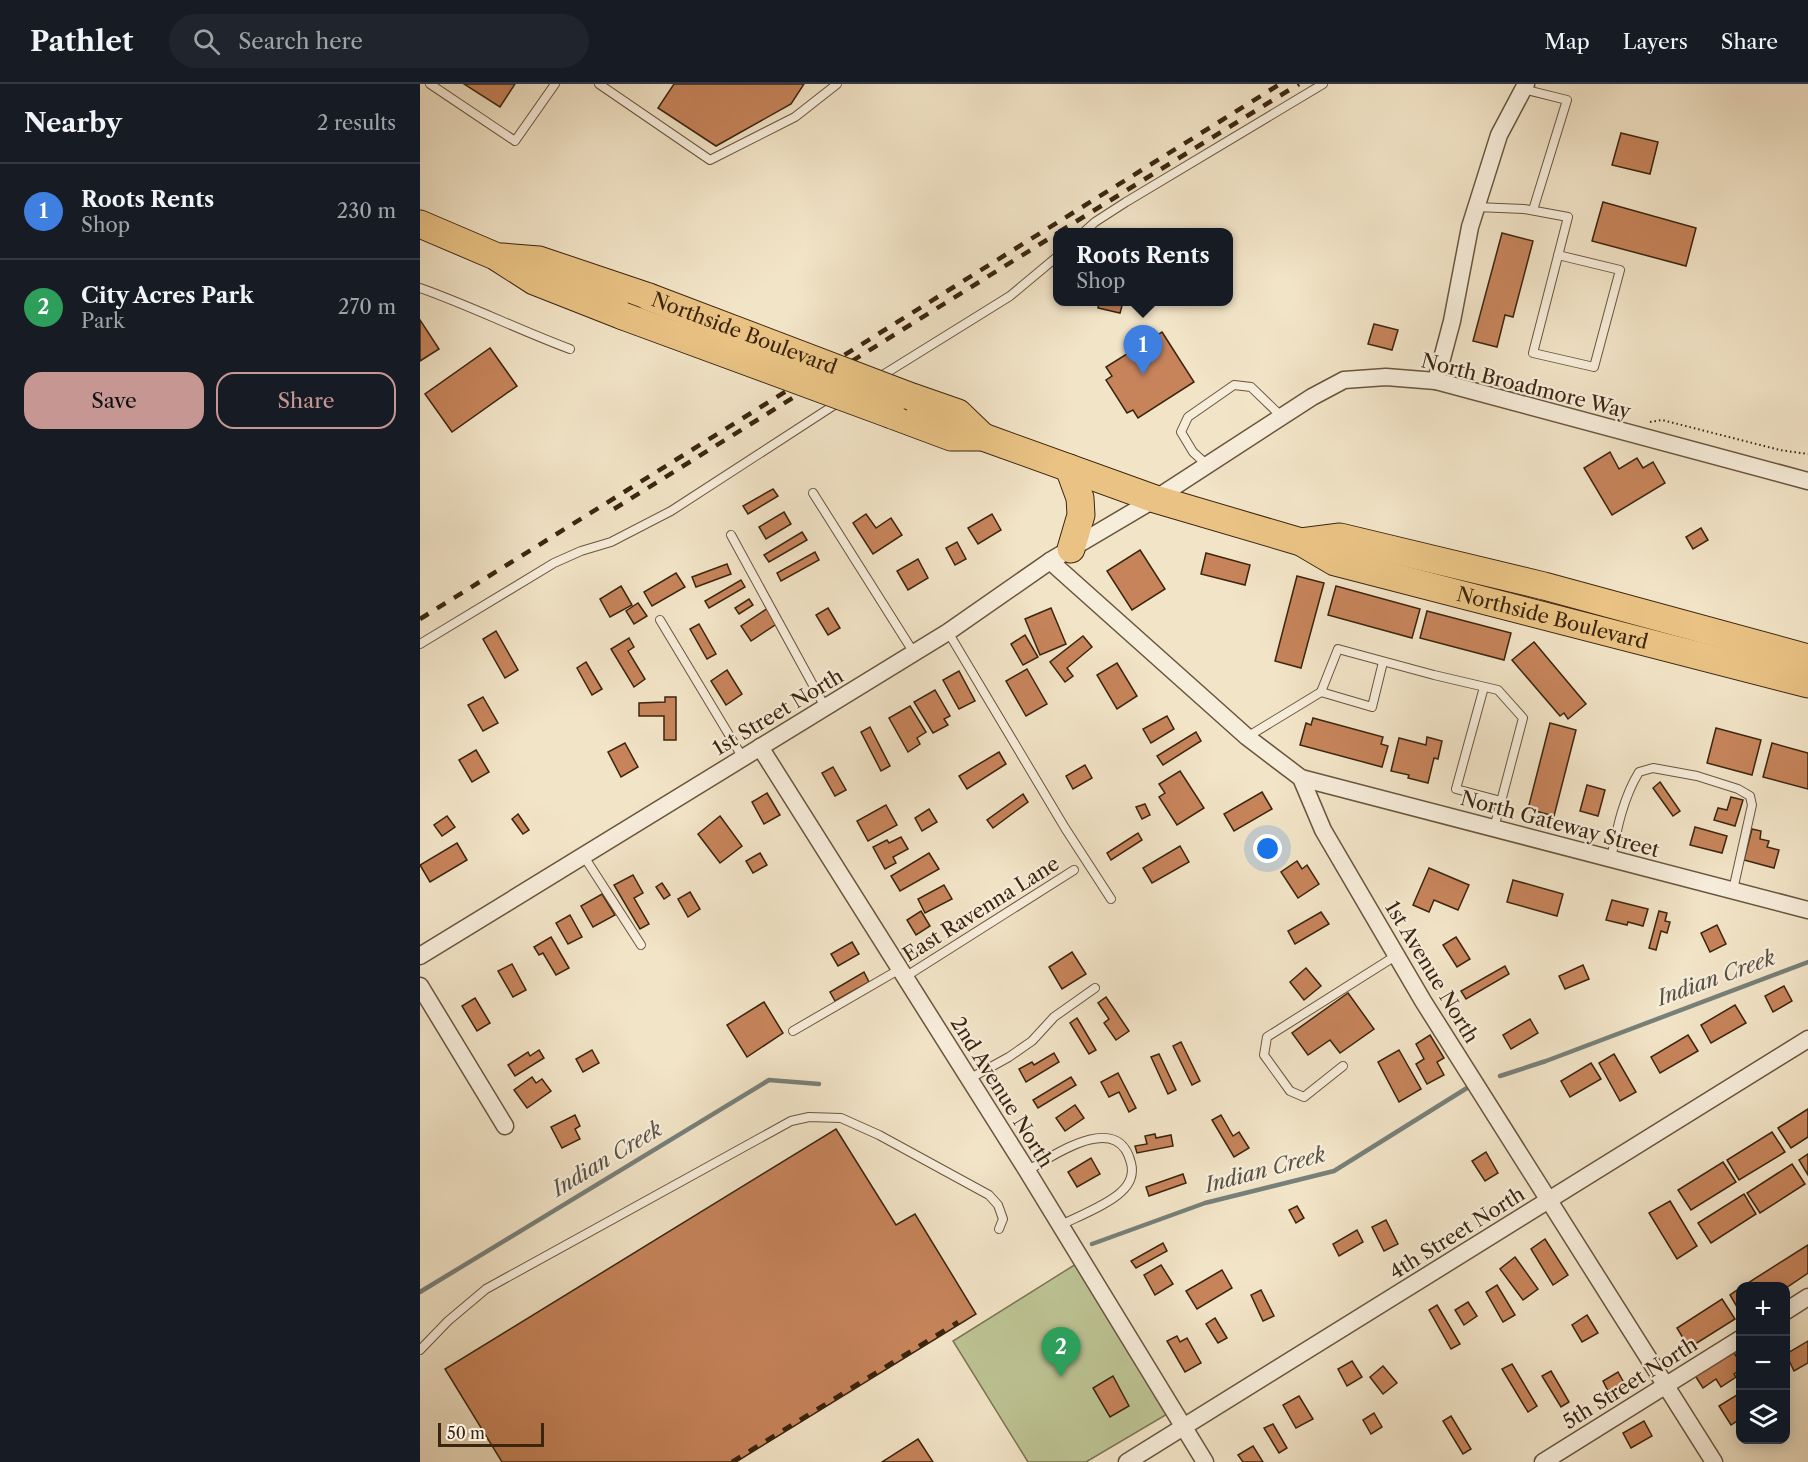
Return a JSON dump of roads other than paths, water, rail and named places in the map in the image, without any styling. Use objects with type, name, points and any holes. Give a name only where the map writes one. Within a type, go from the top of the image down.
[{"type":"main road","name":"Northside Boulevard","points":[[420,224],[495,256],[534,281],[951,437],[983,436],[1155,499],[1301,542],[1335,562],[1808,684]]},
{"type":"main road","name":"Northside Boulevard","points":[[495,256],[539,260],[649,297],[958,413],[983,436]]},
{"type":"main road","points":[[1061,555],[1081,515],[1080,498],[1070,468]]},
{"type":"main road","name":"Northside Boulevard","points":[[1301,542],[1340,537],[1544,586],[1808,658]]},
{"type":"street","points":[[1436,381],[1452,321],[1476,207],[1499,135],[1525,86]]},
{"type":"street","name":"North Broadmore Way","points":[[1155,499],[1280,415],[1344,380],[1386,377],[1436,381],[1808,481]]},
{"type":"street","name":"1st Street North","points":[[420,956],[948,632],[1061,555],[1155,499]]},
{"type":"street","name":"1st Avenue North","points":[[1061,555],[1247,737],[1301,778],[1323,830],[1397,955],[1714,1462]]},
{"type":"street","name":"2nd Avenue North","points":[[760,747],[1027,1171],[1205,1462]]},
{"type":"street","name":"North Gateway Street","points":[[1301,778],[1808,910]]},
{"type":"street","points":[[420,986],[505,1126]]},
{"type":"street","name":"4th Street North","points":[[1127,1462],[1808,1039]]},
{"type":"street","points":[[1790,1308],[1808,1297]]},
{"type":"street","name":"5th Street North","points":[[1543,1462],[1736,1342]]},
{"type":"lane","points":[[430,84],[516,141],[555,84]]},
{"type":"lane","points":[[599,84],[710,160],[795,117],[837,84]]},
{"type":"lane","points":[[1088,228],[1126,202],[1323,84]]},
{"type":"lane","points":[[1525,86],[1567,100],[1533,210]]},
{"type":"lane","points":[[1476,207],[1533,210],[1568,217],[1558,255],[1533,353],[1594,367],[1620,270],[1558,255]]},
{"type":"lane","points":[[420,644],[554,563],[581,551],[611,542],[671,511],[1010,296],[1053,260]]},
{"type":"lane","points":[[420,288],[570,349]]},
{"type":"lane","points":[[1207,465],[1193,452],[1181,432],[1188,417],[1234,385],[1251,387],[1280,415]]},
{"type":"lane","points":[[813,493],[914,653]]},
{"type":"lane","points":[[731,535],[825,707]]},
{"type":"lane","points":[[660,620],[743,758]]},
{"type":"lane","points":[[948,632],[1065,828],[1111,899]]},
{"type":"lane","points":[[1247,737],[1321,692],[1338,649],[1498,690],[1523,718],[1494,828]]},
{"type":"lane","points":[[1321,692],[1372,707],[1383,662]]},
{"type":"lane","points":[[1484,687],[1456,789],[1502,801]]},
{"type":"lane","points":[[1611,859],[1619,821],[1631,785],[1639,772],[1653,768],[1697,776],[1738,789],[1750,796],[1752,805],[1733,890]]},
{"type":"lane","points":[[583,855],[641,945]]},
{"type":"lane","name":"East Ravenna Lane","points":[[793,1030],[902,973],[1074,870]]},
{"type":"lane","points":[[1343,1066],[1304,1097],[1290,1091],[1264,1055],[1267,1037],[1397,955]]},
{"type":"lane","points":[[969,1079],[1009,1057],[1032,1041],[1054,1017],[1095,988]]},
{"type":"lane","points":[[420,1350],[448,1321],[486,1289],[791,1121],[809,1117],[841,1118],[879,1135],[989,1195],[998,1205],[1003,1219],[999,1229]]},
{"type":"lane","points":[[1027,1171],[1065,1149],[1095,1138],[1107,1138],[1119,1143],[1128,1153],[1133,1171],[1130,1182],[1119,1194],[1060,1225]]},
{"type":"waterway","name":"Indian Creek","points":[[1500,1076],[1546,1061],[1808,962]]},
{"type":"waterway","name":"Indian Creek","points":[[420,1292],[769,1080],[819,1084]]},
{"type":"waterway","name":"Indian Creek","points":[[1092,1244],[1205,1203],[1334,1171],[1467,1088]]},
{"type":"railway","points":[[420,619],[1280,84]]},
{"type":"railway","points":[[1065,228],[1299,84]]},
{"type":"railway","points":[[614,509],[1053,236]]},
{"type":"railway","points":[[732,1462],[958,1322]]},
{"type":"place","name":"Roots Rents","points":[[1143,375]]},
{"type":"place","name":"City Acres Park","points":[[1061,1377]]}]
